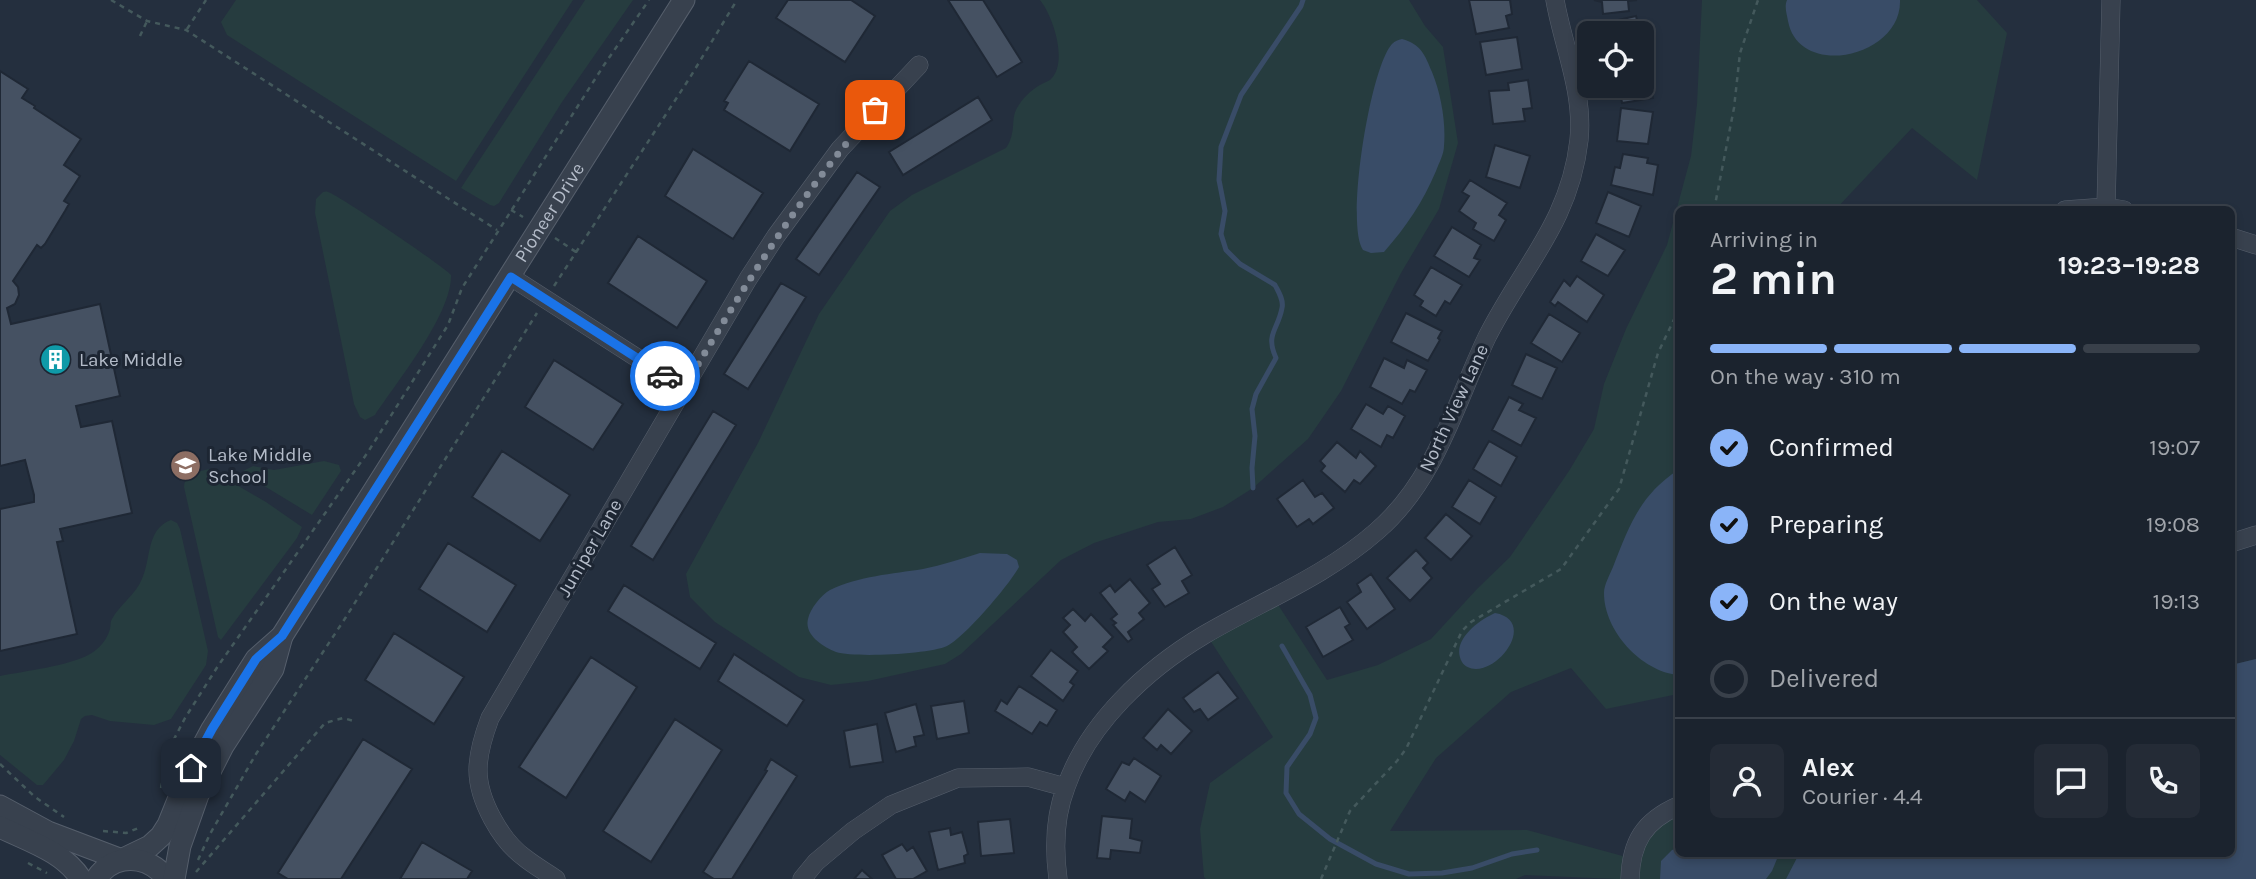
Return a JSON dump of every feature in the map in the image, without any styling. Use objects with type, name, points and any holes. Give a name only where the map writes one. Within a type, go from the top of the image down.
[{"type":"street","name":"Pioneer Drive","points":[[96,879],[105,868],[150,846],[161,836],[191,768],[212,729],[256,659],[282,636],[684,0]]},
{"type":"street","name":"North View Lane","points":[[1058,879],[1058,823],[1065,787],[1103,721],[1164,662],[1201,637],[1348,554],[1379,530],[1409,496],[1429,467],[1488,337],[1549,236],[1565,201],[1574,169],[1579,137],[1576,83],[1555,0]]},
{"type":"street","points":[[2106,206],[2111,0]]},
{"type":"street","name":"Juniper Lane","points":[[556,879],[513,848],[494,822],[479,784],[478,770],[490,718],[748,279],[840,149],[919,65]]},
{"type":"street","points":[[2235,238],[2256,244]]},
{"type":"street","points":[[511,277],[684,388]]},
{"type":"street","points":[[2235,542],[2256,536]]},
{"type":"street","name":"Pioneer Drive","points":[[173,879],[180,846],[198,794],[223,746],[273,669],[282,636]]},
{"type":"street","points":[[802,879],[853,831],[891,805],[958,778],[1028,777],[1065,787]]},
{"type":"street","points":[[0,806],[48,832],[123,859],[144,860],[161,871],[167,879]]},
{"type":"street","points":[[1630,879],[1630,858],[1640,836],[1663,813],[1675,807]]},
{"type":"street","points":[[0,827],[59,856],[81,879]]},
{"type":"path","points":[[111,0],[147,21],[186,30],[498,230]]},
{"type":"path","points":[[186,30],[206,0]]},
{"type":"path","points":[[161,791],[170,747],[185,718],[218,666],[368,452],[448,325],[462,288],[498,230],[649,0]]},
{"type":"path","points":[[555,284],[689,79],[737,0]]},
{"type":"path","points":[[1715,206],[1734,108],[1740,53],[1758,0]]},
{"type":"path","points":[[140,36],[147,21]]},
{"type":"path","points":[[1321,879],[1343,826],[1359,800],[1406,749],[1462,631],[1471,622],[1561,569],[1619,489],[1658,354],[1675,317]]},
{"type":"path","points":[[354,721],[343,718],[325,723],[193,875],[202,848],[256,754],[534,318]]},
{"type":"path","points":[[0,764],[35,797],[65,817]]},
{"type":"path","points":[[98,831],[126,833],[145,824]]},
{"type":"path","points":[[22,859],[50,875]]},
{"type":"green space","points":[[236,0],[573,0],[456,181],[227,35],[221,22]]},
{"type":"green space","points":[[585,0],[633,0],[562,102],[499,203],[490,205],[461,188]]},
{"type":"green space","points":[[1040,0],[1409,0],[1425,26],[1443,47],[1458,143],[1439,209],[1401,273],[1341,391],[1308,439],[1253,488],[1223,507],[1191,519],[1158,522],[1094,543],[1061,560],[961,654],[945,664],[868,681],[831,685],[799,677],[715,622],[690,597],[686,574],[758,443],[819,314],[890,211],[912,195],[1006,148],[1019,105],[1030,92],[1050,80],[1056,72],[1059,51],[1057,40],[1050,17]]},
{"type":"green space","points":[[1702,0],[1977,0],[2007,33],[1977,180],[1912,128],[1839,206],[1678,206],[1691,156],[1697,104]]},
{"type":"green space","points":[[323,192],[336,196],[370,217],[451,275],[443,309],[422,347],[375,415],[365,420],[360,417],[354,404],[315,213],[316,199]]},
{"type":"green space","points":[[1675,215],[1675,695],[1606,709],[1571,668],[1511,692],[1436,758],[1390,831],[1527,830],[1630,858],[1675,809],[1675,857],[2235,857],[2235,664],[2256,659],[2256,879],[1616,879],[1525,875],[1516,879],[1204,877],[1200,829],[1210,783],[1273,737],[1206,634],[1273,597],[1327,680],[1378,665],[1431,639],[1510,557],[1569,471],[1594,429],[1604,384],[1626,329],[1667,245]]},
{"type":"green space","points":[[324,461],[339,465],[341,471],[312,515],[243,471],[253,466],[274,470]]},
{"type":"green space","points":[[209,469],[266,502],[302,527],[297,538],[221,640],[218,637],[184,487],[189,476]]},
{"type":"green space","points":[[171,520],[177,523],[180,529],[208,651],[206,665],[171,719],[154,725],[85,716],[81,719],[64,760],[43,785],[37,785],[0,755],[0,676],[71,662],[96,650],[107,637],[111,620],[139,585],[157,531]]},
{"type":"water","points":[[1787,0],[1900,0],[1896,20],[1885,36],[1868,47],[1849,54],[1829,55],[1810,51],[1796,39],[1788,21]]},
{"type":"water","points":[[1402,39],[1422,51],[1432,72],[1442,108],[1444,149],[1431,182],[1407,224],[1384,252],[1371,253],[1363,250],[1358,235],[1358,180],[1362,147],[1368,113],[1384,59],[1392,44]]},
{"type":"water","points":[[1675,472],[1675,674],[1651,666],[1627,647],[1610,621],[1604,593],[1607,580],[1637,512]]},
{"type":"water","points":[[980,553],[1007,554],[1017,560],[1019,567],[986,610],[947,646],[909,653],[846,654],[826,647],[816,640],[809,630],[808,619],[811,611],[830,590],[841,585],[923,569]]},
{"type":"water","points":[[1495,613],[1507,617],[1513,625],[1511,644],[1496,661],[1486,667],[1476,669],[1464,665],[1459,654],[1463,639],[1474,626]]},
{"type":"water","points":[[2256,659],[2256,879],[1786,879],[1797,857],[2235,857],[2235,664]]},
{"type":"water","points":[[1675,849],[1675,857],[1778,857],[1766,879],[1660,879],[1661,861]]},
{"type":"building","points":[[788,0],[851,0],[875,16],[845,62],[776,18]]},
{"type":"building","points":[[948,0],[983,0],[1022,62],[997,77]]},
{"type":"building","points":[[1469,0],[1510,0],[1512,14],[1506,16],[1509,28],[1476,34]]},
{"type":"building","points":[[1594,0],[1637,0],[1628,1],[1629,11],[1603,14],[1602,2]]},
{"type":"building","points":[[1636,16],[1637,21],[1614,21]]},
{"type":"building","points":[[1517,37],[1522,69],[1486,75],[1480,42]]},
{"type":"building","points":[[749,61],[819,104],[790,151],[724,110],[728,103],[724,101]]},
{"type":"building","name":"Lake Middle","points":[[0,71],[28,89],[22,98],[81,139],[64,165],[80,176],[64,201],[69,204],[45,244],[41,248],[37,245],[13,281],[18,287],[19,295],[15,304],[7,308],[11,324],[100,304],[120,396],[76,406],[81,427],[112,421],[132,513],[60,529],[63,541],[57,542],[77,634],[0,651],[0,509],[34,502],[34,495],[25,460],[0,466]]},
{"type":"building","points":[[1528,80],[1532,108],[1523,109],[1525,121],[1493,124],[1489,91],[1509,90],[1508,83]]},
{"type":"building","points":[[978,97],[992,120],[903,175],[889,152]]},
{"type":"building","points":[[1621,98],[1653,98],[1622,103]]},
{"type":"building","points":[[1621,108],[1653,112],[1648,144],[1617,141]]},
{"type":"building","points":[[1495,145],[1530,156],[1520,188],[1486,177]]},
{"type":"building","points":[[693,149],[763,193],[733,239],[665,196]]},
{"type":"building","points":[[1623,154],[1648,158],[1647,163],[1658,165],[1653,195],[1611,185],[1615,167],[1620,168]]},
{"type":"building","points":[[857,172],[880,187],[819,275],[796,259]]},
{"type":"building","points":[[1470,180],[1507,203],[1499,215],[1506,220],[1494,241],[1473,229],[1476,223],[1459,211],[1469,196],[1462,192]]},
{"type":"building","points":[[1608,192],[1641,206],[1629,237],[1596,223]]},
{"type":"building","points":[[1452,227],[1481,245],[1474,258],[1480,260],[1469,277],[1434,256]]},
{"type":"building","points":[[1596,234],[1625,250],[1608,276],[1581,261]]},
{"type":"building","points":[[638,236],[707,281],[677,328],[608,283]]},
{"type":"building","points":[[1431,267],[1462,285],[1450,304],[1445,301],[1436,316],[1420,306],[1423,301],[1414,295]]},
{"type":"building","points":[[1577,276],[1604,295],[1587,322],[1558,302],[1555,306],[1550,302],[1564,280],[1570,286]]},
{"type":"building","points":[[781,283],[806,297],[748,389],[724,374]]},
{"type":"building","points":[[1406,313],[1442,331],[1428,361],[1391,342]]},
{"type":"building","points":[[1549,314],[1580,333],[1562,362],[1531,343]]},
{"type":"building","points":[[1526,354],[1557,368],[1542,399],[1512,385]]},
{"type":"building","points":[[1384,358],[1404,368],[1407,360],[1427,370],[1415,392],[1410,390],[1402,404],[1370,387]]},
{"type":"building","points":[[554,360],[623,404],[593,450],[525,407]]},
{"type":"building","points":[[1509,397],[1523,404],[1519,410],[1536,418],[1521,446],[1492,430]]},
{"type":"building","points":[[1366,404],[1383,414],[1388,406],[1405,416],[1393,438],[1387,435],[1381,447],[1351,429]]},
{"type":"building","points":[[713,411],[736,425],[653,560],[631,546]]},
{"type":"building","points":[[1489,441],[1517,457],[1501,486],[1473,469]]},
{"type":"building","points":[[1337,442],[1356,458],[1360,451],[1376,466],[1360,484],[1354,480],[1345,492],[1321,471],[1325,466],[1320,461]]},
{"type":"building","points":[[502,451],[570,495],[540,541],[472,497]]},
{"type":"building","points":[[1303,480],[1315,497],[1322,493],[1334,508],[1313,524],[1309,519],[1297,527],[1277,499]]},
{"type":"building","points":[[1469,480],[1496,497],[1480,524],[1452,507]]},
{"type":"building","points":[[1446,514],[1472,536],[1451,560],[1425,538]]},
{"type":"building","points":[[448,543],[516,585],[487,632],[419,589]]},
{"type":"building","points":[[1175,547],[1192,575],[1182,581],[1189,593],[1165,607],[1152,589],[1160,584],[1147,565]]},
{"type":"building","points":[[1416,550],[1428,563],[1423,568],[1432,578],[1410,601],[1387,578]]},
{"type":"building","points":[[1371,574],[1395,609],[1367,629],[1347,602],[1361,592],[1357,584]]},
{"type":"building","points":[[1130,579],[1150,603],[1139,613],[1144,619],[1128,632],[1132,639],[1128,642],[1113,625],[1116,623],[1111,619],[1117,614],[1100,593],[1110,585],[1115,592]]},
{"type":"building","points":[[624,585],[716,643],[700,669],[608,611]]},
{"type":"building","points":[[1340,607],[1350,624],[1345,627],[1353,640],[1323,657],[1306,627]]},
{"type":"building","points":[[1073,609],[1085,621],[1091,614],[1113,637],[1103,647],[1108,651],[1089,669],[1072,652],[1077,647],[1063,632],[1070,625],[1063,618]]},
{"type":"building","points":[[394,633],[464,677],[434,724],[365,680]]},
{"type":"building","points":[[1051,650],[1078,671],[1070,682],[1074,685],[1063,701],[1031,676]]},
{"type":"building","points":[[734,654],[804,700],[787,726],[718,681]]},
{"type":"building","points":[[591,657],[637,687],[566,798],[519,767]]},
{"type":"building","points":[[1218,672],[1238,698],[1208,720],[1200,709],[1194,712],[1183,698]]},
{"type":"building","points":[[1019,686],[1057,710],[1047,726],[1040,722],[1032,734],[995,711],[1001,700],[1007,704]]},
{"type":"building","points":[[964,701],[969,733],[937,739],[931,706]]},
{"type":"building","points":[[916,704],[924,735],[914,737],[916,746],[896,752],[885,713]]},
{"type":"building","points":[[1168,709],[1192,731],[1171,754],[1161,745],[1157,750],[1143,738]]},
{"type":"building","points":[[675,719],[722,750],[651,862],[603,831]]},
{"type":"building","points":[[877,724],[883,762],[850,767],[844,731]]},
{"type":"building","points":[[363,739],[412,769],[341,879],[288,879],[278,873]]},
{"type":"building","points":[[1134,758],[1161,776],[1145,802],[1130,792],[1125,801],[1106,789],[1122,762],[1129,765]]},
{"type":"building","points":[[771,759],[797,776],[732,879],[714,879],[703,872],[767,771],[765,770]]},
{"type":"building","points":[[1102,816],[1132,819],[1130,838],[1142,841],[1140,853],[1111,850],[1110,859],[1097,858]]},
{"type":"building","points":[[1010,819],[1014,853],[981,856],[978,822]]},
{"type":"building","points":[[950,828],[951,835],[962,832],[968,854],[964,856],[965,863],[938,870],[929,832]]},
{"type":"building","points":[[422,842],[472,871],[467,879],[400,879]]},
{"type":"building","points":[[902,844],[907,851],[913,847],[927,871],[913,879],[896,879],[882,855]]},
{"type":"building","points":[[862,870],[872,879],[854,879]]},
{"type":"waterway","points":[[1253,488],[1255,436],[1252,409],[1256,394],[1276,358],[1272,337],[1282,302],[1275,285],[1240,264],[1226,250],[1221,234],[1225,211],[1219,180],[1221,147],[1241,95],[1303,0]]},
{"type":"waterway","points":[[1282,646],[1310,695],[1316,718],[1310,734],[1287,767],[1286,793],[1299,814],[1330,839],[1376,864],[1409,874],[1442,873],[1472,868],[1512,854],[1537,850]]},
{"type":"way so far","points":[[665,376],[684,388],[776,236],[840,149],[875,110]]},
{"type":"place","name":"Lake Middle","points":[[56,360]]},
{"type":"place","name":"Lake Middle School","points":[[185,466]]},
{"type":"route","points":[[191,768],[256,659],[282,636],[511,277],[665,376]]}]
